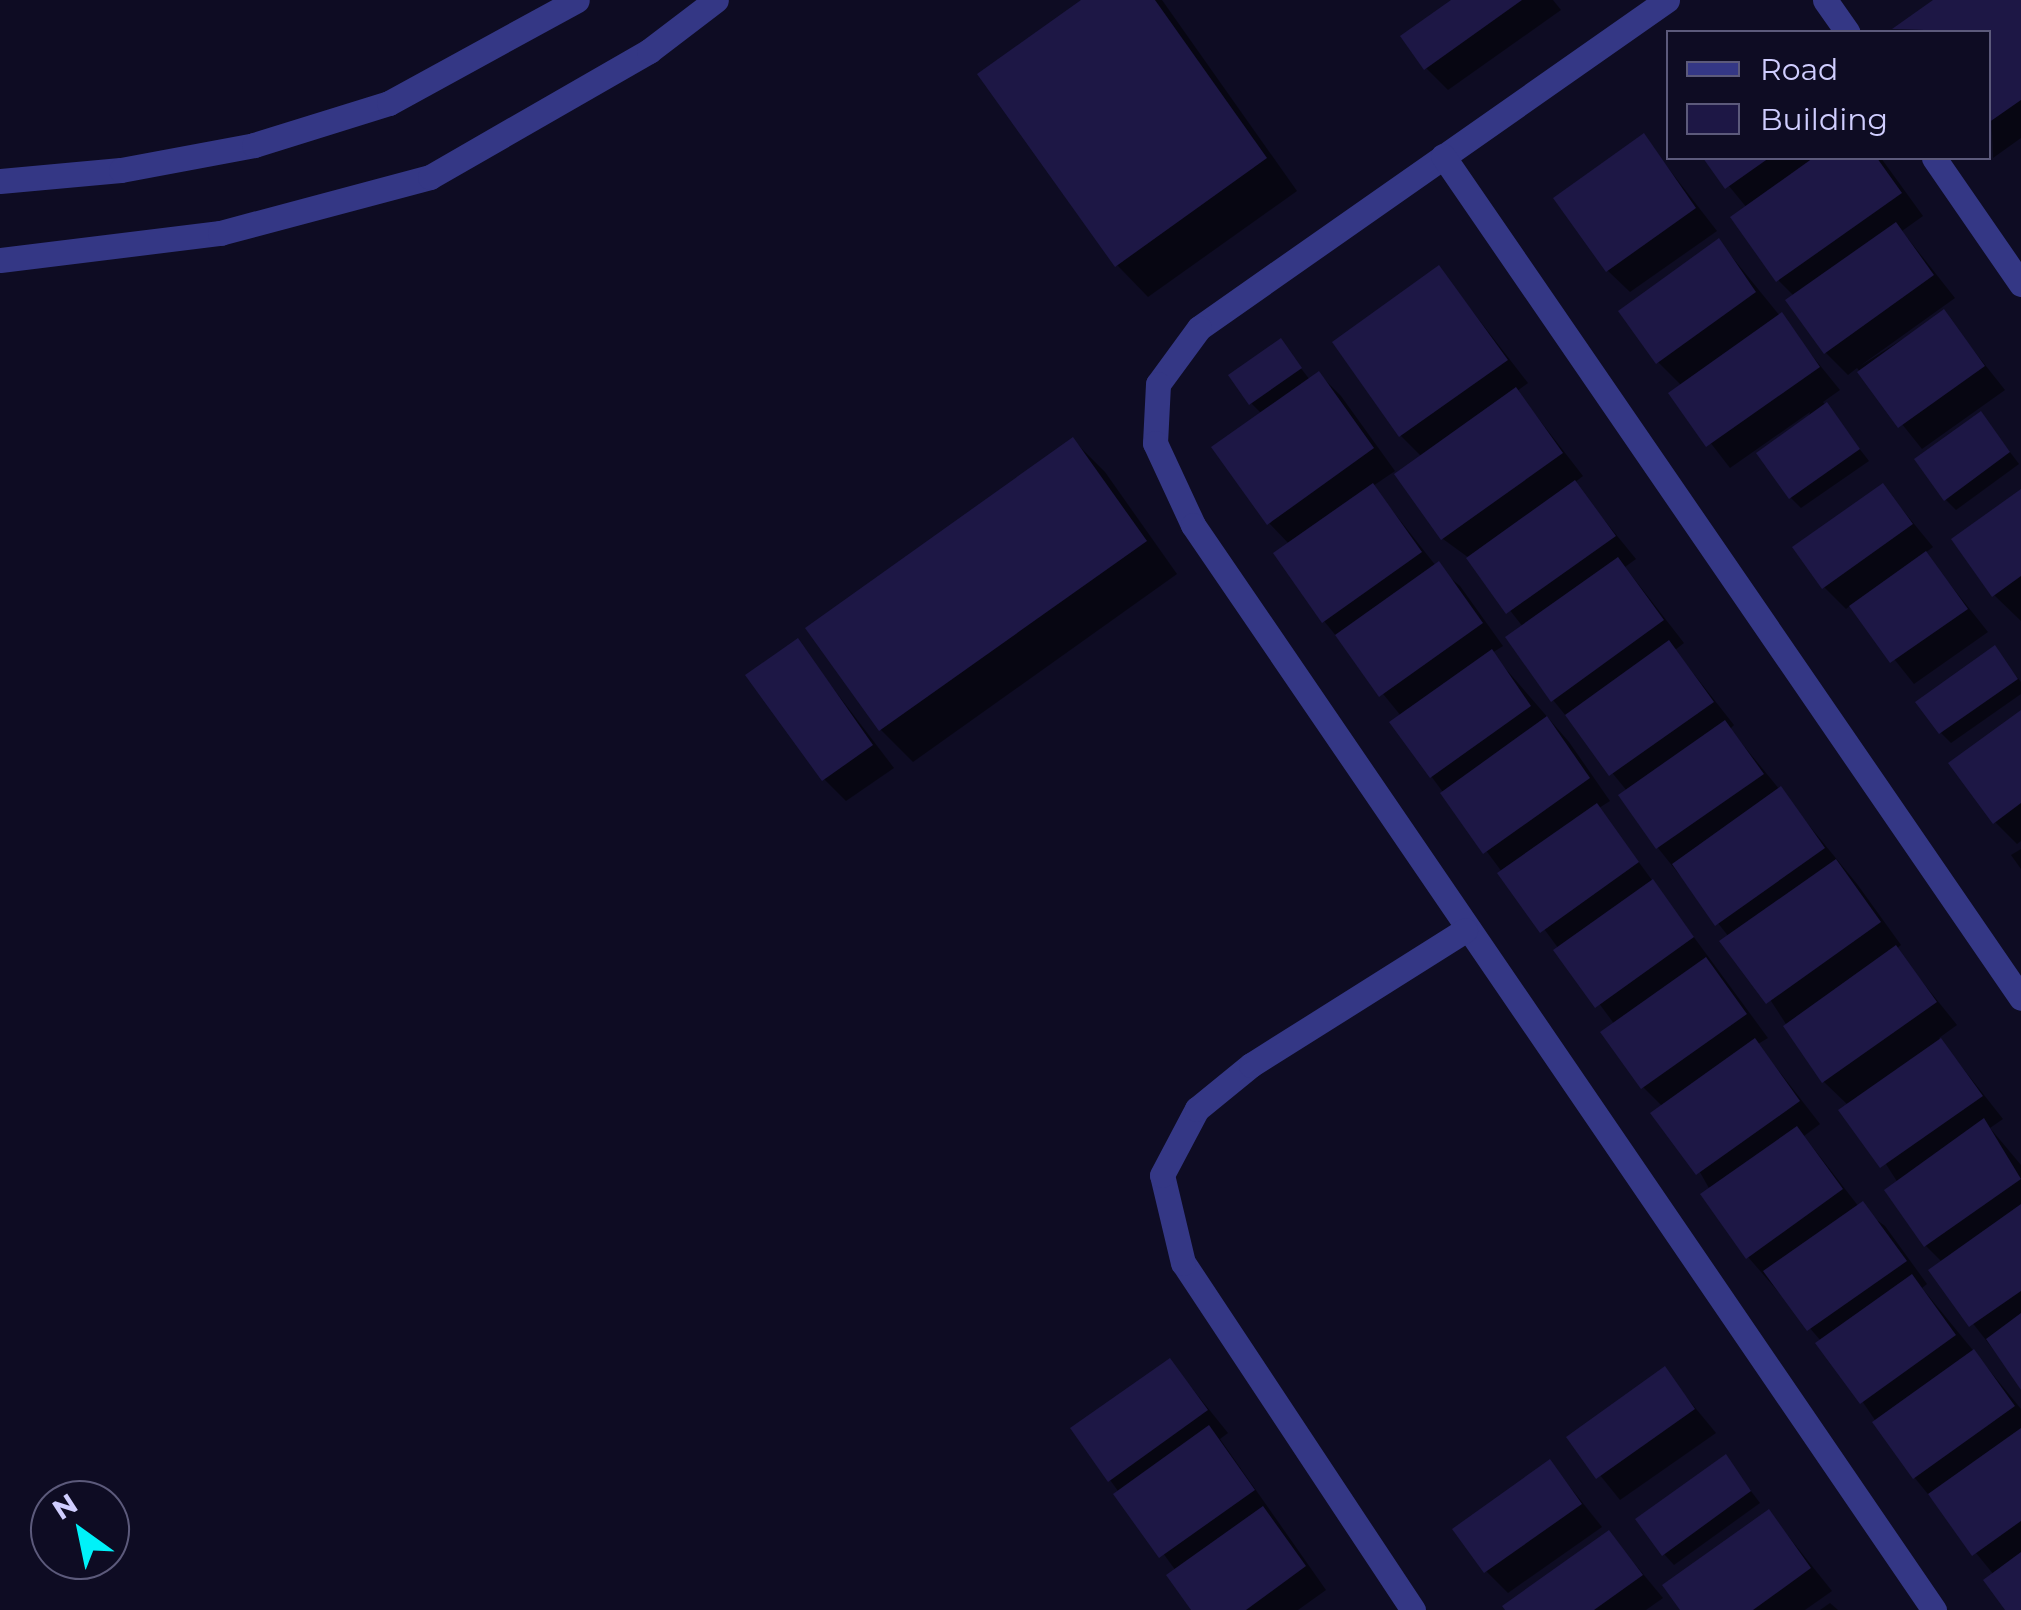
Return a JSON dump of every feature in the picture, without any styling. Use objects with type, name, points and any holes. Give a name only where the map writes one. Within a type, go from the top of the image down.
[{"type":"street","points":[[0,181],[121,170],[254,145],[388,103],[577,0]]},
{"type":"street","points":[[0,260],[220,234],[430,178],[649,50],[716,0]]},
{"type":"street","points":[[1667,0],[1199,328],[1158,384],[1154,443],[1193,525],[1465,930],[1934,1610]]},
{"type":"street","points":[[1825,0],[1846,30]]},
{"type":"street","points":[[1443,156],[2021,998]]},
{"type":"street","points":[[1935,160],[2021,284]]},
{"type":"street","points":[[1413,1610],[1183,1264],[1162,1176],[1197,1109],[1251,1065],[1465,930]]},
{"type":"building","points":[[1081,0],[1155,0],[1267,158],[1115,267],[977,74]]},
{"type":"building","points":[[1451,0],[1522,0],[1424,70],[1400,36]]},
{"type":"building","points":[[1933,0],[2021,0],[2021,100],[1991,121],[1991,30],[1892,29]]},
{"type":"building","points":[[1644,133],[1696,208],[1606,272],[1553,198]]},
{"type":"building","points":[[1704,160],[1766,160],[1725,189]]},
{"type":"building","points":[[1810,160],[1878,160],[1902,193],[1776,282],[1730,217]]},
{"type":"building","points":[[1896,222],[1934,275],[1824,354],[1785,300]]},
{"type":"building","points":[[1719,238],[1756,292],[1656,364],[1618,311]]},
{"type":"building","points":[[1439,265],[1508,360],[1399,437],[1332,342]]},
{"type":"building","points":[[1944,309],[1985,366],[1898,428],[1857,372]]},
{"type":"building","points":[[1782,312],[1820,367],[1706,447],[1668,393]]},
{"type":"building","points":[[1281,338],[1302,368],[1249,405],[1228,375]]},
{"type":"building","points":[[1319,371],[1374,448],[1267,525],[1211,447]]},
{"type":"building","points":[[1516,387],[1563,453],[1441,540],[1394,474]]},
{"type":"building","points":[[1827,402],[1860,449],[1789,499],[1756,453]]},
{"type":"building","points":[[1981,411],[2010,452],[1944,501],[1914,459]]},
{"type":"building","points":[[1073,437],[1147,541],[879,731],[805,628]]},
{"type":"building","points":[[1575,480],[1616,536],[1506,614],[1466,558]]},
{"type":"building","points":[[1373,483],[1422,552],[1322,623],[1273,553]]},
{"type":"building","points":[[1883,483],[1913,524],[1822,589],[1792,547]]},
{"type":"building","points":[[2021,489],[2021,576],[1992,597],[1951,539]]},
{"type":"building","points":[[1926,551],[1968,609],[1890,663],[1849,606]]},
{"type":"building","points":[[1618,557],[1664,620],[1551,702],[1505,637]]},
{"type":"building","points":[[1439,561],[1483,623],[1379,697],[1335,635]]},
{"type":"building","points":[[798,638],[873,745],[822,781],[745,675]]},
{"type":"building","points":[[1669,640],[1714,702],[1609,776],[1565,715]]},
{"type":"building","points":[[1995,645],[2018,679],[1939,734],[1915,702]]},
{"type":"building","points":[[1492,649],[1531,706],[1430,778],[1389,722]]},
{"type":"building","points":[[2021,710],[2021,803],[1993,824],[1948,763]]},
{"type":"building","points":[[1547,716],[1590,778],[1483,854],[1440,793]]},
{"type":"building","points":[[1725,720],[1764,774],[1656,849],[1618,795]]},
{"type":"building","points":[[1781,786],[1825,848],[1715,926],[1672,864]]},
{"type":"building","points":[[1597,803],[1639,862],[1540,933],[1497,873]]},
{"type":"building","points":[[1836,859],[1881,922],[1766,1004],[1719,941]]},
{"type":"building","points":[[1653,879],[1694,937],[1595,1008],[1553,950]]},
{"type":"building","points":[[1896,945],[1937,1002],[1822,1083],[1783,1026]]},
{"type":"building","points":[[1706,957],[1747,1014],[1641,1089],[1600,1032]]},
{"type":"building","points":[[1755,1038],[1800,1101],[1696,1175],[1650,1113]]},
{"type":"building","points":[[1941,1038],[1983,1096],[1880,1168],[1838,1110]]},
{"type":"building","points":[[1984,1118],[2021,1179],[1924,1247],[1884,1190]]},
{"type":"building","points":[[1797,1126],[1843,1189],[1746,1259],[1700,1194]]},
{"type":"building","points":[[1863,1201],[1907,1261],[1807,1331],[1763,1271]]},
{"type":"building","points":[[2021,1204],[2021,1291],[1969,1327],[1928,1270]]},
{"type":"building","points":[[1912,1274],[1956,1335],[1860,1404],[1815,1343]]},
{"type":"building","points":[[2021,1313],[2021,1390],[1986,1339]]},
{"type":"building","points":[[1974,1349],[2015,1406],[1913,1479],[1872,1422]]},
{"type":"building","points":[[1170,1358],[1208,1410],[1108,1482],[1070,1428]]},
{"type":"building","points":[[1665,1366],[1695,1409],[1596,1479],[1566,1437]]},
{"type":"building","points":[[1209,1425],[1255,1490],[1159,1558],[1113,1494]]},
{"type":"building","points":[[2021,1428],[2021,1521],[1972,1556],[1928,1494]]},
{"type":"building","points":[[1726,1454],[1751,1491],[1662,1556],[1635,1519]]},
{"type":"building","points":[[1550,1459],[1582,1504],[1484,1573],[1452,1529]]},
{"type":"building","points":[[1263,1506],[1306,1566],[1246,1610],[1191,1610],[1166,1575]]},
{"type":"building","points":[[1769,1509],[1811,1568],[1753,1610],[1680,1610],[1662,1585]]},
{"type":"building","points":[[1609,1530],[1643,1575],[1594,1610],[1505,1610],[1502,1606]]},
{"type":"building","points":[[2021,1552],[2021,1610],[2005,1610],[1983,1580]]}]
